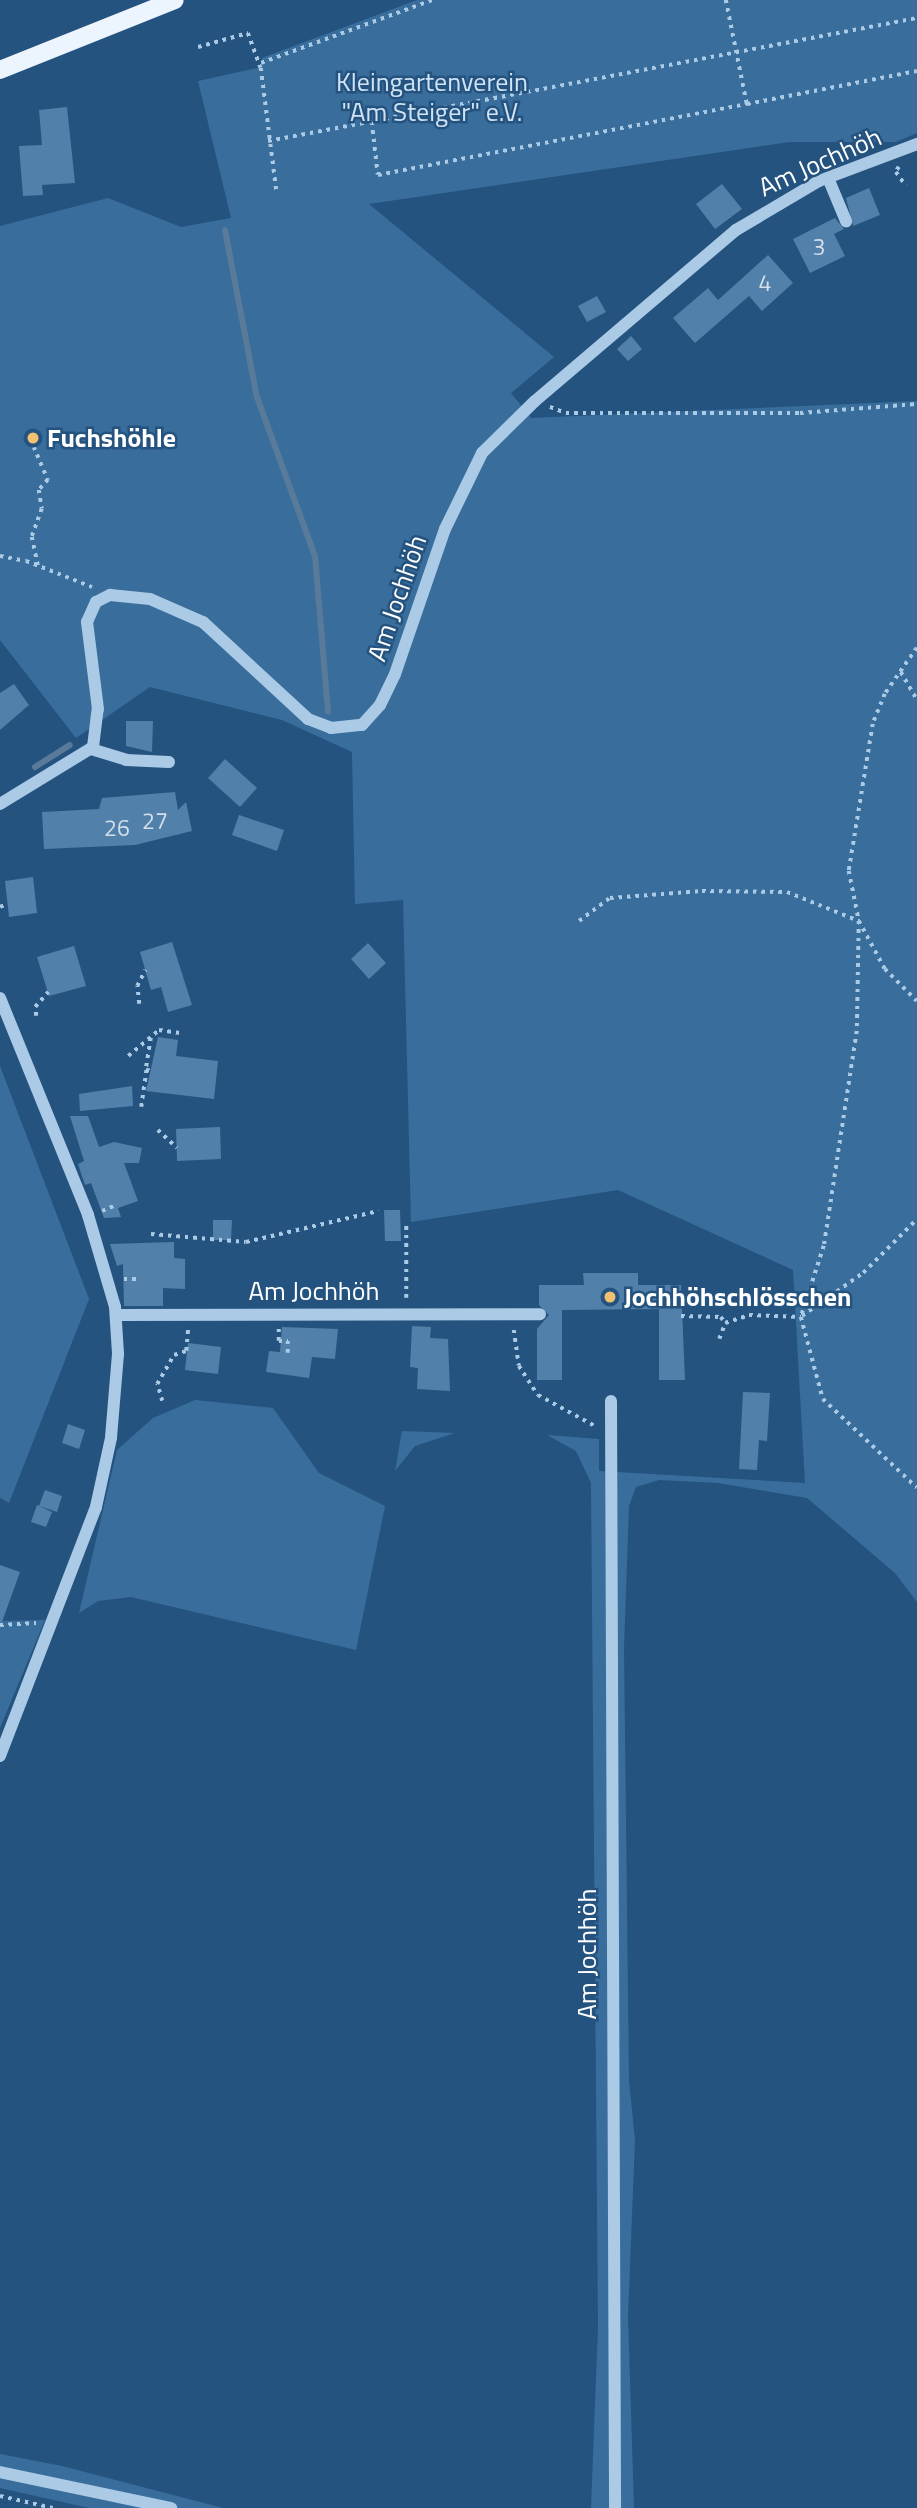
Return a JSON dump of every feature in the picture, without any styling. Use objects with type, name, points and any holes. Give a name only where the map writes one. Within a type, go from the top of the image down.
[{"type":"main road","points":[[0,70],[175,0]]},
{"type":"street","name":"Am Jochhöh","points":[[110,595],[150,599],[202,622],[308,719],[331,728],[362,725],[380,705],[395,674],[444,528],[482,453],[535,401],[736,230],[828,178],[917,144]]},
{"type":"street","points":[[828,178],[846,221]]},
{"type":"street","points":[[0,804],[90,749],[98,734],[98,709],[88,622],[96,602],[110,595]]},
{"type":"street","points":[[90,749],[97,755],[169,762]]},
{"type":"street","points":[[0,998],[88,1215],[116,1315],[107,1458],[84,1546],[0,1756]]},
{"type":"street","name":"Am Jochhöh","points":[[116,1315],[540,1314]]},
{"type":"street","name":"Am Jochhöh","points":[[611,1401],[615,2508]]},
{"type":"street","points":[[0,2472],[171,2508]]},
{"type":"path","points":[[260,64],[432,0]]},
{"type":"path","points":[[726,0],[747,104]]},
{"type":"path","points":[[268,141],[736,50],[917,18]]},
{"type":"path","points":[[198,47],[248,33],[260,64],[277,194]]},
{"type":"path","points":[[372,122],[378,175],[917,71]]},
{"type":"path","points":[[902,163],[896,172],[906,186]]},
{"type":"path","points":[[545,405],[566,413],[800,413],[917,404]]},
{"type":"path","points":[[34,447],[48,480],[39,490],[41,509],[32,537],[37,565]]},
{"type":"path","points":[[0,556],[37,565],[110,595]]},
{"type":"path","points":[[917,648],[873,724],[858,800],[849,871],[859,921],[858,1031],[824,1246],[801,1317],[823,1399],[917,1488]]},
{"type":"path","points":[[901,672],[917,700]]},
{"type":"path","points":[[579,921],[610,898],[702,891],[787,892],[859,921],[885,969],[917,1001]]},
{"type":"path","points":[[0,908],[8,906]]},
{"type":"path","points":[[139,1004],[137,986],[145,970]]},
{"type":"path","points":[[36,1016],[35,1007],[48,992]]},
{"type":"path","points":[[128,1056],[159,1030],[180,1033]]},
{"type":"path","points":[[141,1107],[151,1037]]},
{"type":"path","points":[[146,1070],[154,1071]]},
{"type":"path","points":[[158,1130],[177,1148]]},
{"type":"path","points":[[100,1212],[116,1205]]},
{"type":"path","points":[[151,1234],[246,1242],[378,1211]]},
{"type":"path","points":[[725,1323],[749,1315],[801,1317],[863,1273],[917,1219]]},
{"type":"path","points":[[406,1225],[406,1307]]},
{"type":"path","points":[[121,1280],[139,1279]]},
{"type":"path","points":[[513,1314],[519,1366],[538,1395],[569,1415],[610,1429]]},
{"type":"path","points":[[681,1316],[721,1317],[725,1323]]},
{"type":"path","points":[[162,1401],[158,1384],[174,1355],[186,1351],[189,1318]]},
{"type":"path","points":[[278,1318],[279,1340],[288,1341],[288,1353]]},
{"type":"path","points":[[719,1339],[725,1323]]},
{"type":"path","points":[[0,1625],[54,1619]]},
{"type":"path","points":[[0,2496],[53,2508]]},
{"type":"green space","name":"Kleingartenverein \"Am Steiger\" e.V.","points":[[417,0],[917,0],[917,133],[896,142],[789,142],[369,204],[554,357],[511,393],[531,418],[917,401],[917,1602],[895,1573],[807,1498],[718,1483],[659,1480],[636,1487],[629,1506],[624,1648],[629,2081],[635,2140],[628,2316],[634,2508],[591,2508],[598,2327],[591,1483],[576,1451],[547,1435],[599,1439],[599,1471],[805,1483],[793,1270],[618,1190],[411,1222],[403,900],[355,904],[352,752],[282,720],[150,687],[76,738],[0,640],[0,226],[108,198],[181,227],[231,218],[198,81],[262,67],[262,58]]},
{"type":"green space","points":[[0,1066],[89,1299],[9,1503],[0,1498]]},
{"type":"green space","points":[[195,1400],[273,1408],[319,1473],[385,1506],[356,1650],[131,1597],[98,1601],[79,1613],[117,1450],[153,1418]]},
{"type":"green space","points":[[402,1431],[455,1433],[415,1446],[395,1471]]},
{"type":"green space","points":[[45,1620],[42,1627],[0,1728],[0,1621]]},
{"type":"green space","points":[[0,2454],[62,2466],[223,2508],[89,2508],[0,2488]]},
{"type":"building","points":[[67,107],[75,183],[42,185],[43,195],[23,196],[19,146],[42,145],[39,110]]},
{"type":"building","points":[[722,184],[742,209],[715,229],[696,204]]},
{"type":"building","points":[[869,188],[880,215],[853,226],[846,198]]},
{"type":"building","points":[[835,218],[844,229],[834,234],[845,256],[810,273],[793,239]]},
{"type":"building","points":[[768,255],[793,283],[762,311],[749,296],[695,343],[673,318],[708,288],[718,300]]},
{"type":"building","points":[[597,296],[606,312],[587,322],[578,306]]},
{"type":"building","points":[[631,336],[642,349],[628,361],[617,349]]},
{"type":"building","points":[[14,684],[29,705],[0,730],[0,693]]},
{"type":"building","points":[[126,721],[153,721],[152,752],[126,746]]},
{"type":"building","points":[[225,759],[257,788],[240,807],[208,778]]},
{"type":"building","points":[[175,792],[178,810],[186,802],[192,831],[135,845],[44,849],[42,812],[99,809],[102,798]]},
{"type":"building","points":[[239,815],[284,830],[277,851],[232,835]]},
{"type":"building","points":[[33,877],[37,913],[9,917],[5,881]]},
{"type":"building","points":[[172,942],[192,1005],[168,1012],[161,987],[151,990],[140,952]]},
{"type":"building","points":[[368,943],[386,963],[369,979],[351,959]]},
{"type":"building","points":[[74,946],[86,986],[49,996],[37,957]]},
{"type":"building","points":[[158,1037],[178,1040],[176,1056],[218,1061],[214,1099],[146,1091]]},
{"type":"building","points":[[132,1086],[133,1106],[80,1111],[79,1094]]},
{"type":"building","points":[[70,1116],[88,1116],[99,1147],[114,1142],[142,1148],[139,1163],[124,1163],[138,1201],[118,1208],[121,1217],[104,1218],[91,1183],[85,1185],[78,1164],[84,1161]]},
{"type":"building","points":[[220,1127],[221,1159],[177,1161],[176,1129]]},
{"type":"building","points":[[384,1210],[400,1210],[401,1241],[385,1241]]},
{"type":"building","points":[[213,1220],[232,1220],[231,1240],[213,1240]]},
{"type":"building","points":[[174,1242],[174,1258],[185,1259],[185,1289],[163,1288],[163,1306],[124,1306],[123,1264],[117,1266],[110,1244]]},
{"type":"building","points":[[583,1273],[638,1273],[638,1285],[681,1285],[685,1380],[659,1380],[659,1309],[562,1310],[562,1380],[537,1380],[537,1329],[549,1315],[539,1305],[539,1285],[584,1285]]},
{"type":"building","points":[[412,1326],[431,1327],[430,1338],[448,1339],[450,1391],[417,1389],[418,1368],[410,1367]]},
{"type":"building","points":[[282,1327],[338,1329],[335,1359],[312,1357],[309,1378],[266,1372],[269,1351],[280,1352]]},
{"type":"building","points":[[188,1343],[221,1347],[218,1374],[185,1370]]},
{"type":"building","points":[[743,1392],[770,1393],[767,1441],[759,1440],[757,1470],[739,1469]]},
{"type":"building","points":[[68,1424],[85,1430],[79,1449],[62,1443]]},
{"type":"building","points":[[45,1490],[62,1496],[57,1512],[39,1506]]},
{"type":"building","points":[[37,1505],[52,1512],[46,1527],[31,1522]]},
{"type":"building","points":[[0,1565],[20,1572],[2,1622],[0,1622]]},
{"type":"waterway","points":[[225,230],[257,397],[315,556],[328,711]]},
{"type":"waterway","points":[[35,767],[70,745]]},
{"type":"place","name":"Fuchshöhle","points":[[33,438]]},
{"type":"place","name":"Jochhöhschlösschen","points":[[610,1297]]}]
